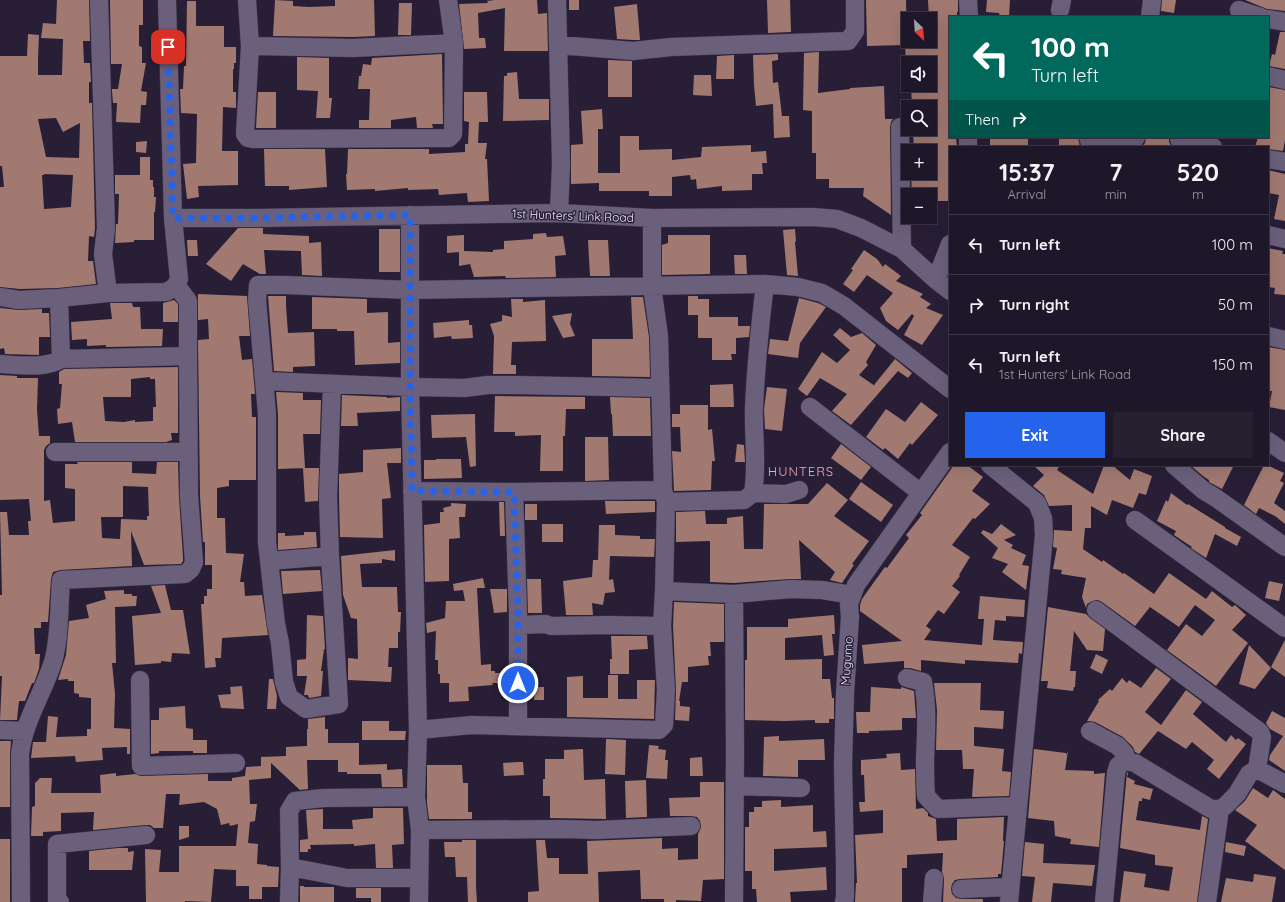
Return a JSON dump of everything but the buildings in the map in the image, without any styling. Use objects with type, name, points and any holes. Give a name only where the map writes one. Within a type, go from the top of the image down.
[{"type":"street","points":[[99,0],[106,228],[103,254],[108,293]]},
{"type":"street","points":[[0,297],[19,300],[108,293],[166,292],[176,285],[179,279],[173,218],[167,0]]},
{"type":"street","points":[[247,0],[250,46],[245,134],[248,138],[253,139],[449,138],[453,134],[454,43],[448,0]]},
{"type":"street","points":[[557,0],[561,164],[559,213]]},
{"type":"street","points":[[559,45],[633,51],[671,47],[848,41],[855,31],[855,0]]},
{"type":"street","points":[[968,0],[969,16]]},
{"type":"street","points":[[1150,16],[1152,0]]},
{"type":"street","points":[[1239,10],[1258,16]]},
{"type":"street","points":[[1269,19],[1285,22]]},
{"type":"street","points":[[250,46],[340,48],[454,43]]},
{"type":"street","points":[[1269,76],[1285,80]]},
{"type":"street","points":[[900,127],[902,249]]},
{"type":"street","points":[[1127,146],[1131,144],[1135,138]]},
{"type":"street","points":[[1179,139],[1209,146]]},
{"type":"street","points":[[1089,142],[1118,146]]},
{"type":"street","points":[[1269,159],[1285,162]]},
{"type":"street","name":"1st Hunters' Link Road","points":[[173,218],[559,213],[652,218],[807,217],[837,219],[861,228],[902,249],[943,285]]},
{"type":"street","points":[[410,215],[410,387],[418,730],[416,797],[420,830],[419,902]]},
{"type":"street","points":[[418,730],[472,725],[659,730],[664,725],[666,690],[662,626],[665,496],[659,388],[659,336],[652,286],[652,218]]},
{"type":"street","points":[[1269,235],[1285,239]]},
{"type":"street","points":[[943,285],[949,250]]},
{"type":"street","points":[[753,493],[756,359],[766,284]]},
{"type":"street","points":[[332,384],[328,497],[339,704],[306,709],[289,698],[284,682],[280,643],[276,624],[267,542],[267,414],[257,300],[258,285],[410,290],[766,284],[798,286],[822,293],[844,306],[949,388]]},
{"type":"street","points":[[21,902],[20,754],[25,731],[53,662],[56,645],[61,580],[185,574],[191,569],[194,562],[189,496],[188,301],[176,285]]},
{"type":"street","points":[[59,298],[61,359]]},
{"type":"street","points":[[1269,336],[1285,340]]},
{"type":"street","points":[[0,364],[46,365],[61,359],[188,356]]},
{"type":"street","points":[[265,381],[464,388],[488,385],[659,388]]},
{"type":"street","points":[[810,407],[921,493]]},
{"type":"street","points":[[1269,442],[1285,453]]},
{"type":"street","points":[[55,452],[188,452]]},
{"type":"street","name":"Mugumo","points":[[844,902],[846,897],[843,765],[844,693],[850,617],[849,604],[856,585],[949,453]]},
{"type":"street","points":[[961,889],[1009,895],[1044,535],[1043,518],[1037,503],[991,466]]},
{"type":"street","points":[[1175,466],[1203,490],[1285,547]]},
{"type":"street","points":[[412,491],[665,496],[744,500],[753,493],[786,494],[799,490]]},
{"type":"street","points":[[514,492],[518,625],[518,726]]},
{"type":"street","points":[[1135,520],[1285,628]]},
{"type":"street","points":[[269,561],[330,556]]},
{"type":"street","points":[[664,591],[734,594],[791,589],[822,590],[852,595]]},
{"type":"street","points":[[734,594],[734,902]]},
{"type":"street","points":[[1096,610],[1260,732],[1262,736],[1257,769],[1249,774],[1237,794],[1220,809],[1207,902]]},
{"type":"street","points":[[518,625],[662,626]]},
{"type":"street","points":[[907,678],[923,682],[926,698],[926,796],[938,809],[1017,806]]},
{"type":"street","points":[[140,680],[140,766],[236,763]]},
{"type":"street","points":[[0,730],[25,731]]},
{"type":"street","points":[[1090,731],[1118,746],[1124,754],[1124,761]]},
{"type":"street","points":[[1124,761],[1135,763],[1211,809],[1220,809]]},
{"type":"street","points":[[1104,902],[1116,773],[1118,766],[1124,761]]},
{"type":"street","points":[[1257,769],[1285,784]]},
{"type":"street","points":[[735,786],[801,788]]},
{"type":"street","points":[[289,902],[289,811],[295,801],[324,798],[416,797]]},
{"type":"street","points":[[420,830],[596,830],[691,826]]},
{"type":"street","points":[[60,902],[57,902],[57,844],[146,835]]},
{"type":"street","points":[[290,867],[347,878],[419,878]]},
{"type":"street","points":[[932,902],[934,878]]},
{"type":"district","name":"HUNTERS","points":[[801,471]]},
{"type":"route","points":[[168,47],[173,218],[410,215],[410,387],[412,491],[514,492],[518,613],[518,683]]}]
